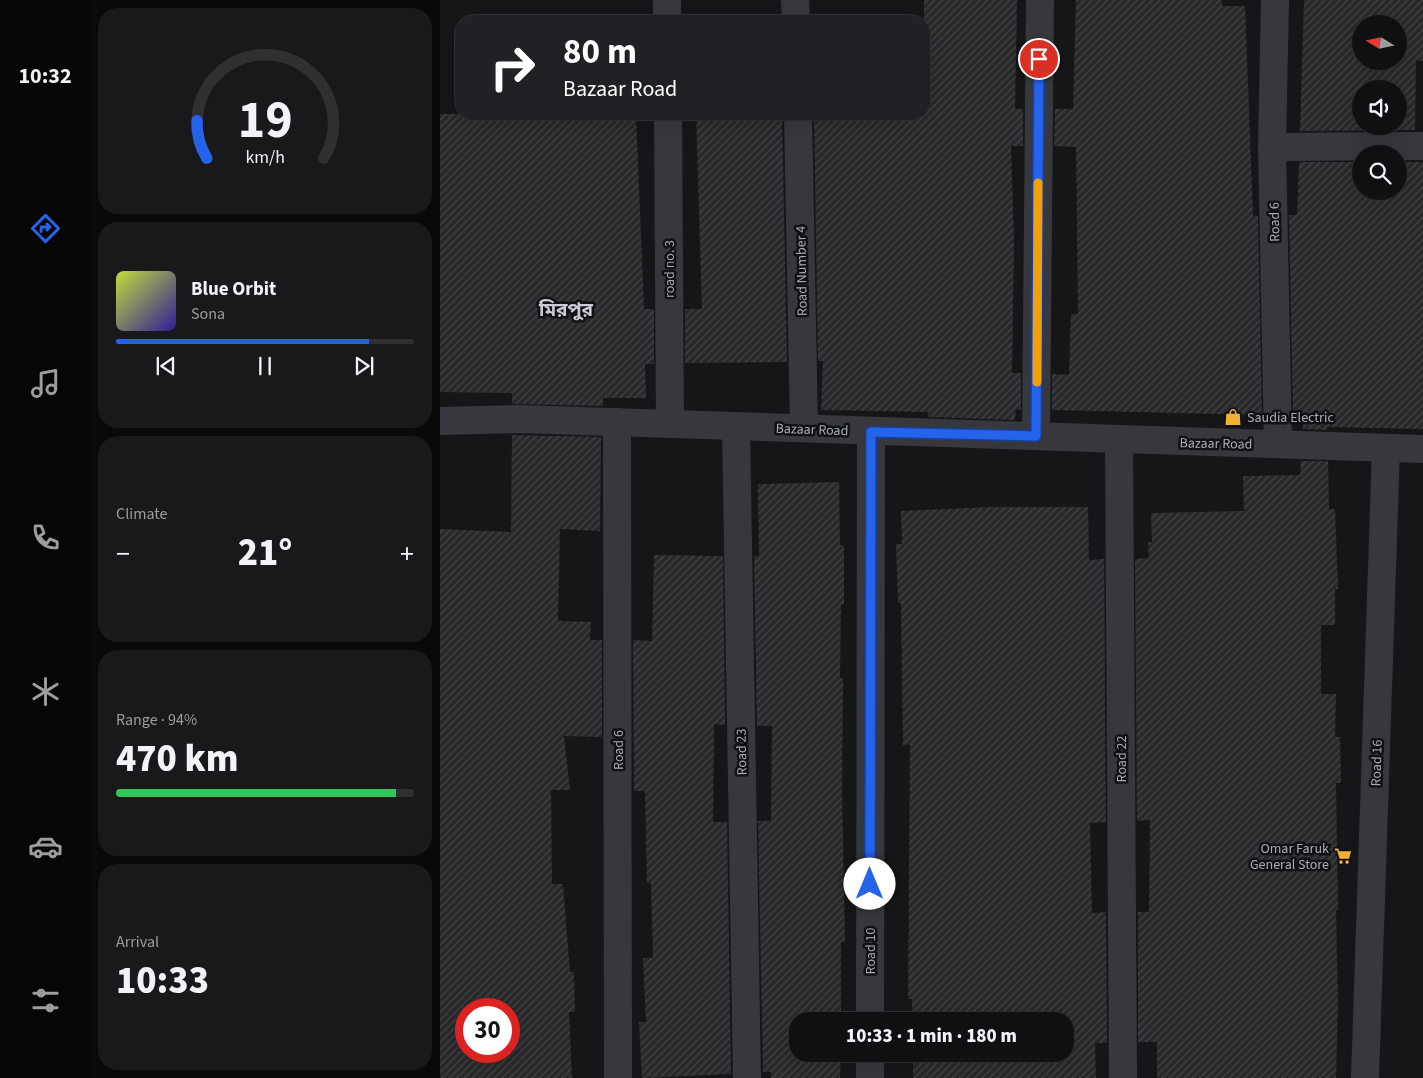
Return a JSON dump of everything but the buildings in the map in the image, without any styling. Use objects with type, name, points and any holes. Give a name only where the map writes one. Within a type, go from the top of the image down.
[{"type":"street","points":[[667,0],[667,15]]},
{"type":"street","points":[[796,0],[796,15]]},
{"type":"street","points":[[1036,436],[1040,0]]},
{"type":"street","name":"Road 6","points":[[1275,0],[1272,147],[1278,444]]},
{"type":"street","name":"road no. 3","points":[[668,120],[670,424]]},
{"type":"street","name":"Road Number 4","points":[[798,120],[804,428]]},
{"type":"street","points":[[1272,147],[1423,146]]},
{"type":"street","name":"Bazaar Road","points":[[440,421],[520,419],[1423,450]]},
{"type":"street","name":"Road 6","points":[[617,422],[618,1078]]},
{"type":"street","name":"Road 23","points":[[736,426],[747,1078]]},
{"type":"street","name":"Road 10","points":[[870,1012],[871,432]]},
{"type":"street","name":"Road 22","points":[[1120,440],[1123,1078]]},
{"type":"street","name":"Road 16","points":[[1365,1078],[1386,448]]},
{"type":"street","points":[[870,1062],[870,1078]]},
{"type":"slow traffic","points":[[1037,382],[1038,183]]},
{"type":"place","name":"Saudia Electric","points":[[1233,417]]},
{"type":"place","name":"Omar Faruk General Store","points":[[1343,856]]},
{"type":"district","name":"মিরপুর","points":[[566,309]]},
{"type":"route","points":[[870,884],[871,432],[1036,436],[1039,59]]}]
